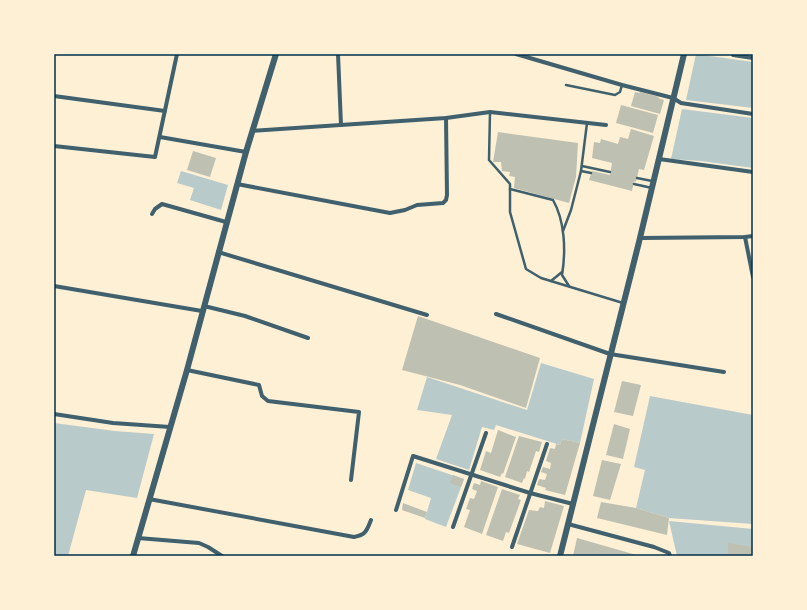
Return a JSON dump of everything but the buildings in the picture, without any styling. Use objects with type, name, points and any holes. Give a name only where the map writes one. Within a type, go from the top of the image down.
[{"type":"street","points":[[54,146],[155,156],[177,54]]},
{"type":"street","points":[[133,556],[187,370],[226,222],[276,54]]},
{"type":"street","points":[[338,54],[341,125]]},
{"type":"street","points":[[516,54],[622,85],[673,98],[681,103],[753,114]]},
{"type":"street","points":[[560,556],[640,238],[684,54]]},
{"type":"street","points":[[732,55],[753,58]]},
{"type":"street","points":[[54,96],[165,111]]},
{"type":"street","points":[[252,131],[446,118],[490,112],[606,125]]},
{"type":"street","points":[[237,184],[390,213],[405,210],[417,205],[443,203],[447,196],[446,118]]},
{"type":"street","points":[[160,137],[246,152]]},
{"type":"street","points":[[659,159],[753,172]]},
{"type":"street","points":[[152,214],[155,208],[162,204],[226,222]]},
{"type":"street","points":[[640,238],[753,236]]},
{"type":"street","points":[[745,237],[753,275]]},
{"type":"street","points":[[218,252],[427,315]]},
{"type":"street","points":[[54,286],[203,308],[244,316],[308,338]]},
{"type":"street","points":[[496,314],[610,354],[724,372]]},
{"type":"street","points":[[187,370],[258,385],[262,396],[268,401],[359,412],[351,480]]},
{"type":"street","points":[[54,414],[113,423],[170,428]]},
{"type":"street","points":[[453,527],[486,433]]},
{"type":"street","points":[[512,547],[547,444]]},
{"type":"street","points":[[396,510],[414,456],[530,493],[573,504]]},
{"type":"street","points":[[149,499],[354,537],[361,536],[367,531],[371,520]]},
{"type":"street","points":[[568,524],[654,547],[669,553],[670,556]]},
{"type":"street","points":[[138,538],[199,543],[222,556]]},
{"type":"lane","points":[[566,85],[615,95],[620,92],[622,85]]},
{"type":"lane","points":[[490,112],[489,160],[510,184],[510,212],[526,269],[541,278],[623,304]]},
{"type":"lane","points":[[562,231],[571,210],[582,171],[587,123]]},
{"type":"lane","points":[[582,166],[610,172]]},
{"type":"lane","points":[[582,171],[591,173]]},
{"type":"lane","points":[[637,178],[654,181]]},
{"type":"lane","points":[[634,184],[652,188]]},
{"type":"lane","points":[[510,189],[553,200],[559,210],[562,231],[564,260],[562,275],[569,287]]},
{"type":"lane","points":[[550,281],[563,271]]},
{"type":"shaded area","points":[[696,54],[753,62],[753,108],[686,100]]},
{"type":"shaded area","points":[[682,109],[753,118],[753,168],[701,161],[671,159]]},
{"type":"shaded area","points":[[181,171],[228,185],[221,210],[190,200],[194,188],[177,183]]},
{"type":"shaded area","points":[[541,363],[594,379],[580,443],[562,439],[560,445],[496,425],[494,430],[482,427],[469,470],[436,459],[452,415],[417,410],[427,377],[527,410]]},
{"type":"shaded area","points":[[650,396],[753,415],[753,524],[669,518],[636,508],[645,470],[634,467]]},
{"type":"shaded area","points":[[54,423],[115,431],[154,434],[137,498],[86,490],[68,556],[54,556]]},
{"type":"shaded area","points":[[416,463],[464,479],[446,527],[425,519],[431,498],[408,490]]},
{"type":"shaded area","points":[[669,521],[753,529],[753,556],[677,556]]}]
